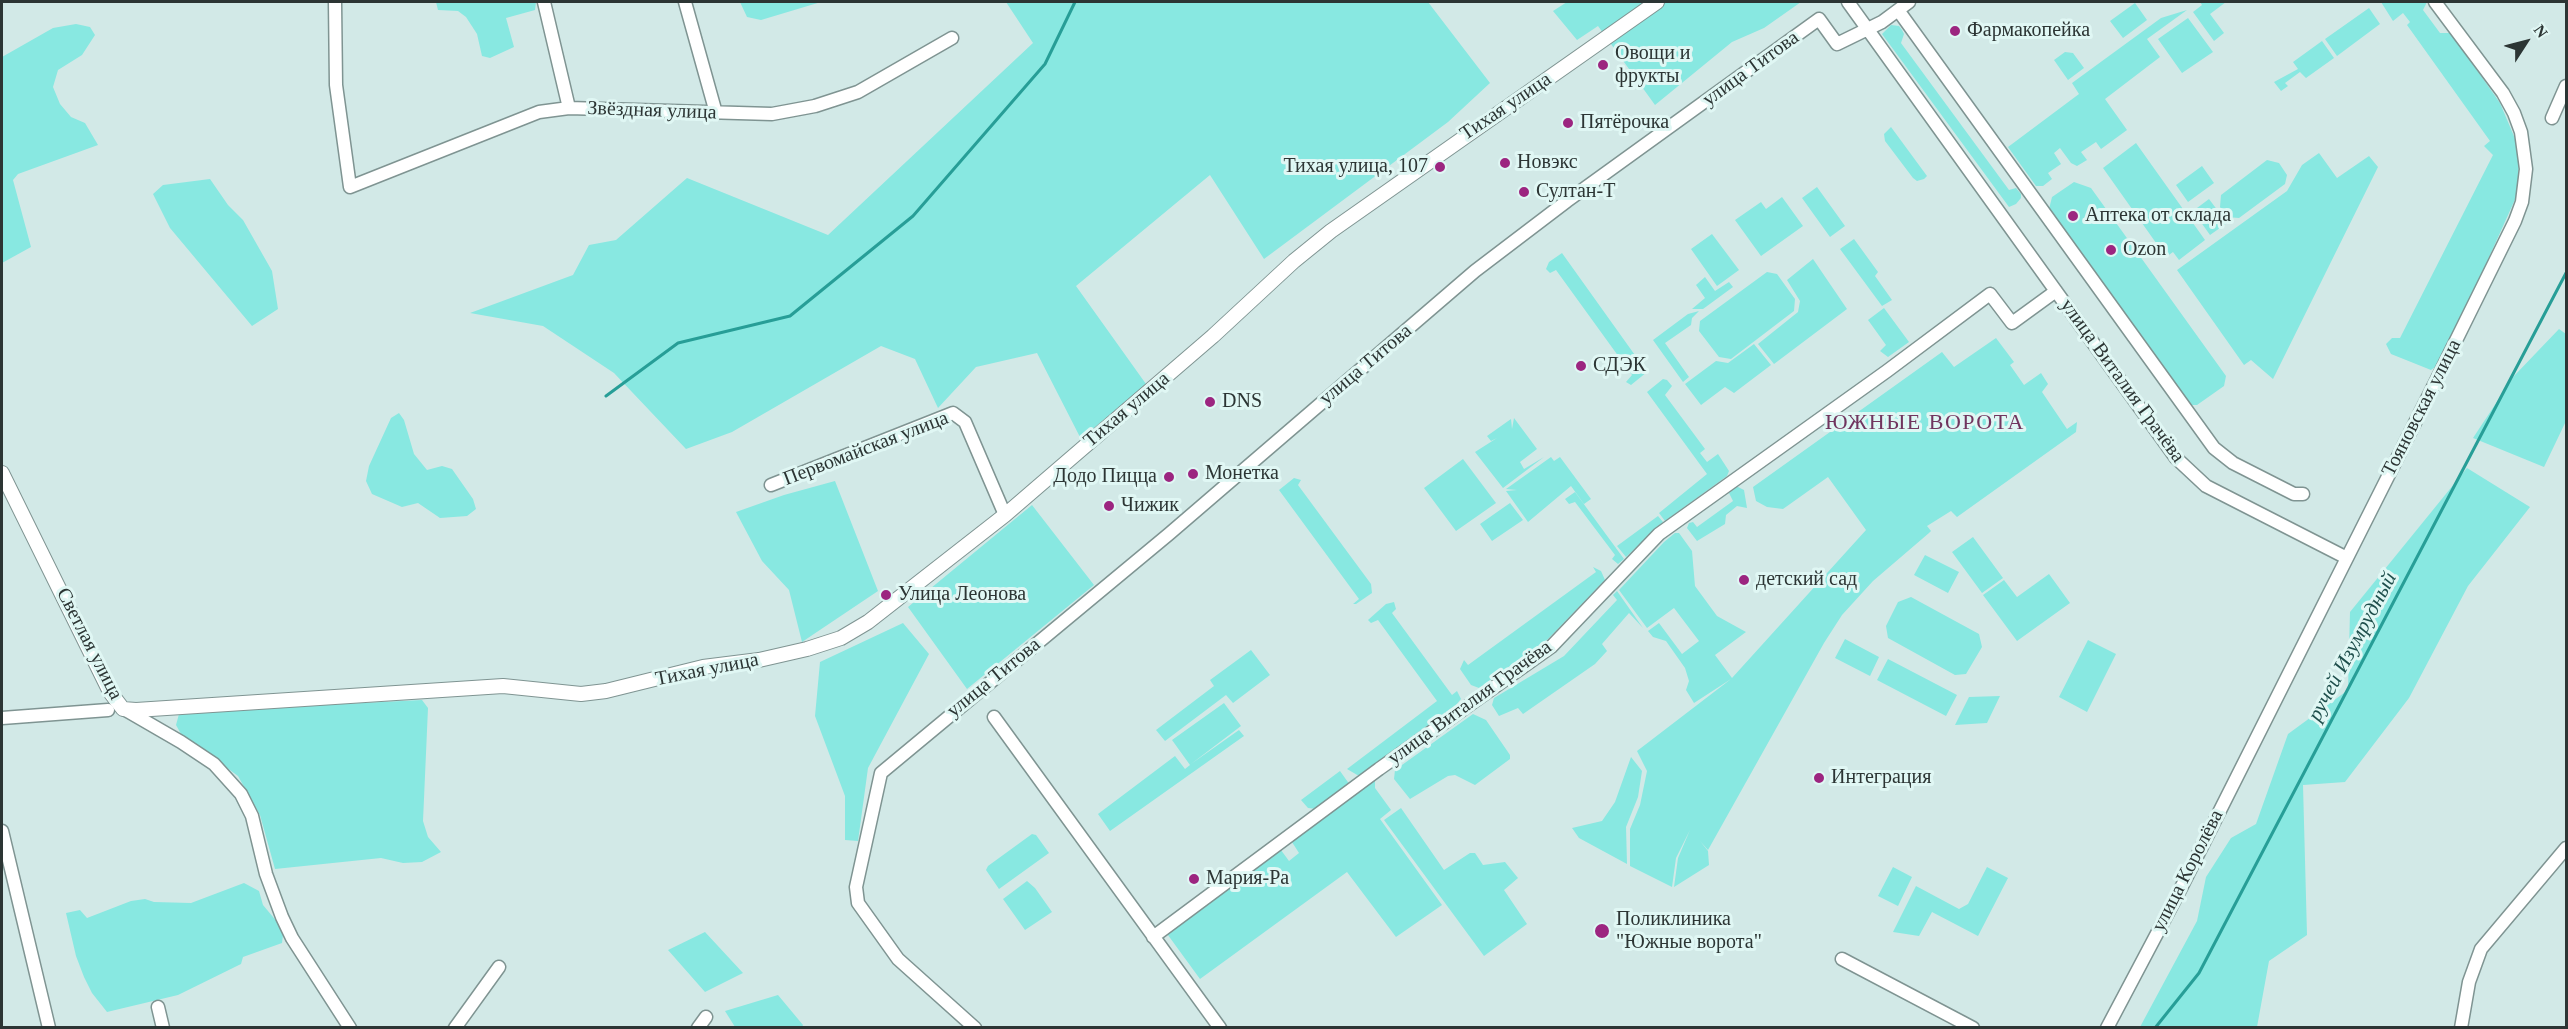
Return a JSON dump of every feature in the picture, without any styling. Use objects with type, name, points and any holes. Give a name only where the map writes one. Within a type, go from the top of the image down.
[{"type":"street","name":"Звёздная улица","points":[[338,2],[336,85],[350,187],[505,123],[539,112],[569,108],[772,114],[815,106],[858,92],[952,38]]},
{"type":"street","points":[[544,2],[569,108]]},
{"type":"street","points":[[685,2],[716,113]]},
{"type":"street","name":"Тихая улица","points":[[123,708],[136,710],[503,686],[580,694],[606,691],[703,667],[759,660],[807,649],[841,638],[868,622],[1005,515],[1178,368],[1294,261],[1322,239],[1426,162],[1657,2]]},
{"type":"street","name":"улица Виталия Грачёва","points":[[1848,2],[2176,458],[2205,486],[2345,557]]},
{"type":"street","points":[[1867,28],[1909,2]]},
{"type":"street","name":"Тояновская улица","points":[[2267,713],[2515,221],[2522,202],[2526,168],[2521,132],[2503,93],[2435,2]]},
{"type":"street","points":[[1898,10],[2214,448],[2233,463],[2294,494],[2303,494]]},
{"type":"street","name":"улица Титова","points":[[975,1028],[898,959],[858,903],[856,887],[881,773],[1169,534],[1475,271],[1554,210],[1819,19],[1838,44],[1867,28]]},
{"type":"street","points":[[2552,118],[2566,86]]},
{"type":"street","name":"улица Виталия Грачёва","points":[[1153,937],[1379,769],[1551,647],[1659,534],[1887,371],[1990,294],[2012,322],[2056,291]]},
{"type":"street","name":"Первомайская улица","points":[[771,485],[953,413],[965,423],[1005,515]]},
{"type":"street","name":"Светлая улица","points":[[2,473],[110,692],[123,708],[214,764],[241,794],[252,816],[266,874],[282,917],[292,938],[350,1028]]},
{"type":"street","points":[[2,718],[108,710]]},
{"type":"street","name":"улица Королёва","points":[[2107,1028],[2180,890],[2267,713]]},
{"type":"street","name":"улица Титова","points":[[994,717],[1220,1028]]},
{"type":"street","points":[[2,831],[50,1028]]},
{"type":"street","points":[[2462,1028],[2469,982],[2481,949],[2566,848]]},
{"type":"street","points":[[1842,959],[1973,1028]]},
{"type":"street","points":[[455,1028],[499,967]]},
{"type":"street","points":[[158,1007],[163,1028]]},
{"type":"street","points":[[698,1028],[706,1017]]},
{"type":"shaded area","points":[[436,2],[536,2],[535,10],[506,18],[514,47],[490,58],[482,56],[477,34],[466,17],[458,11],[438,10]]},
{"type":"shaded area","points":[[740,2],[821,2],[761,20],[747,17]]},
{"type":"shaded area","points":[[1006,2],[1428,2],[1490,83],[1448,122],[1264,259],[1210,175],[1076,286],[1146,384],[1081,439],[1037,353],[976,367],[938,408],[915,359],[881,346],[732,432],[686,449],[614,373],[543,326],[470,313],[573,275],[589,245],[616,240],[687,178],[828,235],[1033,43]]},
{"type":"shaded area","points":[[1567,2],[1801,2],[1764,28],[1732,42],[1655,105],[1598,26],[1577,40],[1553,11]]},
{"type":"shaded area","points":[[2200,2],[2226,2],[2210,14],[2224,33],[2214,41],[2193,12],[2202,5]]},
{"type":"shaded area","points":[[2381,2],[2427,2],[2423,10],[2440,33],[2451,33],[2500,103],[2516,141],[2519,162],[2517,195],[2442,362],[2431,370],[2391,354],[2386,344],[2392,338],[2400,338],[2493,155],[2484,146],[2490,141],[2407,25],[2410,22],[2403,13],[2393,21]]},
{"type":"shaded area","points":[[2135,3],[2147,20],[2123,38],[2110,21]]},
{"type":"shaded area","points":[[2369,8],[2380,24],[2337,56],[2325,39]]},
{"type":"shaded area","points":[[2187,10],[2147,39],[2160,57],[2105,99],[2127,130],[2101,149],[2096,142],[2081,152],[2087,160],[2077,166],[2071,163],[2060,148],[2054,153],[2061,164],[2048,173],[2052,179],[2043,186],[2036,186],[2008,147],[2079,94],[2072,83],[2161,18]]},
{"type":"shaded area","points":[[2188,18],[2213,52],[2182,73],[2158,39]]},
{"type":"shaded area","points":[[76,24],[90,27],[95,35],[82,55],[58,70],[53,87],[60,104],[71,117],[85,123],[98,145],[18,174],[13,180],[31,247],[2,263],[2,57],[53,28]]},
{"type":"shaded area","points":[[1891,25],[1899,26],[1902,30],[1904,34],[1901,43],[2009,190],[2016,188],[2021,194],[2016,204],[2009,207],[1882,34]]},
{"type":"shaded area","points":[[2322,41],[2334,58],[2306,78],[2300,72],[2285,83],[2288,86],[2281,91],[2274,82],[2298,69],[2293,62]]},
{"type":"shaded area","points":[[2065,52],[2073,53],[2084,68],[2068,80],[2054,60]]},
{"type":"shaded area","points":[[1891,127],[1927,176],[1924,179],[1917,181],[1913,178],[1885,141],[1884,134]]},
{"type":"shaded area","points":[[2136,143],[2205,240],[2179,260],[2173,252],[2166,257],[2103,168]]},
{"type":"shaded area","points":[[2319,153],[2337,178],[2369,156],[2378,167],[2273,379],[2251,360],[2244,365],[2177,270],[2287,191],[2302,165]]},
{"type":"shaded area","points":[[2267,160],[2279,163],[2287,175],[2285,184],[2239,218],[2227,217],[2220,207],[2221,195]]},
{"type":"shaded area","points":[[2202,166],[2214,183],[2188,202],[2176,185]]},
{"type":"shaded area","points":[[210,179],[228,205],[243,220],[272,271],[278,309],[252,326],[170,228],[153,194],[163,185]]},
{"type":"shaded area","points":[[2074,182],[2091,188],[2226,376],[2224,386],[2197,405],[2190,405],[2049,209],[2052,197]]},
{"type":"shaded area","points":[[1817,187],[1845,226],[1830,237],[1802,198]]},
{"type":"shaded area","points":[[1782,197],[1803,226],[1761,256],[1735,220],[1761,202],[1766,209]]},
{"type":"shaded area","points":[[2209,199],[2227,223],[2210,235],[2193,211]]},
{"type":"shaded area","points":[[1712,234],[1739,270],[1717,286],[1691,249]]},
{"type":"shaded area","points":[[1854,239],[1878,272],[1875,276],[1892,300],[1882,306],[1840,249]]},
{"type":"shaded area","points":[[1562,253],[1647,372],[1631,385],[1626,382],[1632,375],[1556,270],[1550,273],[1546,269],[1549,262]]},
{"type":"shaded area","points":[[1813,259],[1847,309],[1774,364],[1758,344],[1798,312],[1800,301],[1787,280]]},
{"type":"shaded area","points":[[1767,272],[1777,274],[1795,299],[1794,311],[1731,359],[1719,357],[1699,331],[1700,321]]},
{"type":"shaded area","points":[[1705,277],[1715,291],[1729,282],[1733,287],[1703,309],[1692,309],[1705,298],[1696,285]]},
{"type":"shaded area","points":[[1884,308],[1909,342],[1888,357],[1880,351],[1886,345],[1868,320]]},
{"type":"shaded area","points":[[1699,311],[1692,318],[1691,325],[1665,343],[1689,377],[1683,382],[1653,340],[1688,314]]},
{"type":"shaded area","points":[[2559,329],[2566,334],[2566,421],[2544,467],[2473,438],[2514,376]]},
{"type":"shaded area","points":[[1996,338],[2014,362],[2010,365],[2024,385],[2041,373],[2048,384],[2042,392],[2067,429],[2077,422],[2076,432],[1957,517],[1951,511],[1927,526],[1931,531],[1873,581],[1842,615],[1708,850],[1700,841],[1708,851],[1709,865],[1674,887],[1678,858],[1690,830],[1676,858],[1672,887],[1630,866],[1630,829],[1640,805],[1647,771],[1637,751],[1731,679],[1694,703],[1686,690],[1689,681],[1685,668],[1666,641],[1653,637],[1648,631],[1659,623],[1682,654],[1699,641],[1674,608],[1647,628],[1619,590],[1664,542],[1675,533],[1679,533],[1692,551],[1695,586],[1717,616],[1746,632],[1715,655],[1732,678],[1866,530],[1828,477],[1783,509],[1767,507],[1756,501],[1753,487],[1942,352],[1954,367]]},
{"type":"shaded area","points":[[1754,344],[1771,365],[1734,393],[1725,387],[1701,405],[1685,384],[1716,361],[1728,363]]},
{"type":"shaded area","points":[[1663,379],[1672,386],[1665,395],[1705,449],[1700,453],[1707,462],[1718,454],[1729,471],[1727,476],[1665,521],[1659,513],[1707,474],[1647,392]]},
{"type":"shaded area","points":[[399,413],[404,420],[414,454],[427,470],[442,466],[452,469],[473,499],[476,509],[467,516],[440,518],[418,503],[402,507],[372,494],[366,481],[369,466],[391,418]]},
{"type":"shaded area","points":[[1514,418],[1537,449],[1520,462],[1524,469],[1544,457],[1503,488],[1475,452],[1497,438],[1491,441],[1487,436],[1511,419],[1512,429]]},
{"type":"shaded area","points":[[1551,457],[1554,461],[1560,457],[1591,499],[1584,504],[1571,486],[1528,522],[1506,491],[1517,490],[1506,489]]},
{"type":"shaded area","points":[[1463,459],[1496,503],[1456,531],[1424,488]]},
{"type":"shaded area","points":[[2467,468],[2530,507],[2468,586],[2409,698],[2345,782],[2303,785],[2307,935],[2269,961],[2257,1027],[2140,1027],[2197,921],[2206,877],[2231,838],[2256,824],[2288,734],[2348,690],[2350,612]]},
{"type":"shaded area","points":[[1294,478],[1301,480],[1298,485],[1371,584],[1372,593],[1356,604],[1353,604],[1359,599],[1279,490]]},
{"type":"shaded area","points":[[835,481],[878,591],[802,642],[789,590],[762,561],[736,512],[784,495]]},
{"type":"shaded area","points":[[1736,486],[1744,490],[1747,508],[1737,506],[1726,515],[1725,524],[1697,541],[1687,528],[1689,523],[1693,522],[1697,527],[1733,501],[1729,493]]},
{"type":"shaded area","points":[[1575,492],[1624,559],[1618,564],[1612,559],[1615,555],[1575,502],[1569,504],[1565,499]]},
{"type":"shaded area","points":[[1510,503],[1523,520],[1492,541],[1480,524]]},
{"type":"shaded area","points":[[1032,505],[1094,585],[967,689],[908,607]]},
{"type":"shaded area","points":[[1658,516],[1663,522],[1626,557],[1617,546]]},
{"type":"shaded area","points":[[1973,537],[2003,578],[1982,593],[1952,552]]},
{"type":"shaded area","points":[[1925,555],[1959,572],[1948,593],[1914,575]]},
{"type":"shaded area","points":[[1593,567],[1601,571],[1605,580],[1548,639],[1479,688],[1471,685],[1460,669],[1464,660],[1468,665],[1596,572]]},
{"type":"shaded area","points":[[2049,574],[2070,603],[2017,641],[1983,595],[2004,580],[2017,597]]},
{"type":"shaded area","points":[[1617,591],[1643,628],[1629,613],[1602,644],[1607,651],[1595,664],[1523,714],[1518,708],[1499,716],[1492,705],[1494,698],[1564,656],[1617,600],[1613,595]]},
{"type":"shaded area","points":[[1911,597],[1979,634],[1982,647],[1966,674],[1955,675],[1888,638],[1886,626],[1898,602]]},
{"type":"shaded area","points":[[1394,602],[1396,609],[1392,613],[1452,695],[1457,691],[1461,699],[1359,776],[1347,769],[1437,701],[1378,620],[1371,623],[1368,620],[1386,604]]},
{"type":"shaded area","points":[[903,623],[929,654],[868,768],[858,841],[845,840],[845,796],[815,716],[820,662]]},
{"type":"shaded area","points":[[1845,639],[1879,657],[1870,676],[1835,658]]},
{"type":"shaded area","points":[[2088,640],[2116,654],[2087,712],[2059,697]]},
{"type":"shaded area","points":[[1251,650],[1270,675],[1233,703],[1226,695],[1165,741],[1156,730],[1214,686],[1210,680]]},
{"type":"shaded area","points":[[1888,659],[1957,695],[1946,716],[1877,680]]},
{"type":"shaded area","points":[[2000,696],[1987,723],[1955,725],[1969,697]]},
{"type":"shaded area","points":[[422,700],[428,708],[423,821],[428,837],[441,852],[422,862],[403,863],[381,858],[275,869],[260,815],[238,776],[181,734],[176,725],[179,714],[184,712]]},
{"type":"shaded area","points":[[1224,703],[1241,726],[1191,764],[1239,730],[1244,736],[1110,831],[1098,814],[1175,756],[1185,769],[1190,765],[1172,740]]},
{"type":"shaded area","points":[[1473,714],[1486,720],[1510,755],[1510,759],[1475,785],[1455,775],[1448,776],[1410,799],[1394,779],[1395,770]]},
{"type":"shaded area","points":[[1631,757],[1642,771],[1638,797],[1626,827],[1627,864],[1579,838],[1572,828],[1602,821],[1615,802]]},
{"type":"shaded area","points":[[1340,771],[1350,785],[1317,809],[1308,808],[1301,800]]},
{"type":"shaded area","points":[[1375,779],[1375,788],[1391,810],[1380,819],[1442,905],[1396,937],[1347,872],[1200,979],[1165,931],[1278,846],[1289,861],[1299,853],[1290,839]]},
{"type":"shaded area","points":[[1401,808],[1444,870],[1470,853],[1475,853],[1483,865],[1505,862],[1518,878],[1504,890],[1527,924],[1484,956],[1384,820]]},
{"type":"shaded area","points":[[1032,834],[1036,835],[1049,853],[999,889],[986,870],[988,866]]},
{"type":"shaded area","points":[[1893,867],[1912,877],[1898,906],[1878,896]]},
{"type":"shaded area","points":[[1987,867],[2008,878],[1978,936],[1932,912],[1919,936],[1893,932],[1916,886],[1959,909],[1968,904]]},
{"type":"shaded area","points":[[1027,881],[1035,888],[1052,912],[1025,930],[1003,899]]},
{"type":"shaded area","points":[[244,883],[259,891],[263,905],[278,923],[283,935],[282,943],[243,957],[241,964],[178,995],[107,1012],[92,993],[84,977],[76,956],[66,913],[80,910],[87,918],[131,901],[145,899],[154,902],[191,903]]},
{"type":"shaded area","points":[[705,932],[743,973],[705,992],[668,950]]},
{"type":"shaded area","points":[[778,995],[803,1025],[802,1027],[735,1027],[725,1011]]},
{"type":"waterway","points":[[606,396],[678,343],[790,316],[913,216],[1045,64],[1075,2]]},
{"type":"waterway","name":"ручей Изумрудный","points":[[2155,1028],[2199,973],[2566,273]]},
{"type":"place","name":"Фармакопейка","points":[[1955,31]]},
{"type":"place","name":"Овощи и фрукты","points":[[1603,65]]},
{"type":"place","name":"Пятёрочка","points":[[1568,123]]},
{"type":"place","name":"Новэкс","points":[[1505,163]]},
{"type":"place","name":"Тихая улица, 107","points":[[1440,167]]},
{"type":"place","name":"Султан-Т","points":[[1524,192]]},
{"type":"place","name":"Аптека от склада","points":[[2073,216]]},
{"type":"place","name":"Ozon","points":[[2111,250]]},
{"type":"place","name":"СДЭК","points":[[1581,366]]},
{"type":"place","name":"DNS","points":[[1210,402]]},
{"type":"place","name":"Монетка","points":[[1193,474]]},
{"type":"place","name":"Додо Пицца","points":[[1169,477]]},
{"type":"place","name":"Чижик","points":[[1109,506]]},
{"type":"place","name":"детский сад","points":[[1744,580]]},
{"type":"place","name":"Улица Леонова","points":[[886,595]]},
{"type":"place","name":"Интеграция","points":[[1819,778]]},
{"type":"place","name":"Мария-Ра","points":[[1194,879]]},
{"type":"place","name":"Поликлиника \"Южные ворота\"","points":[[1602,931]]},
{"type":"district","name":"ЮЖНЫЕ ВОРОТА","points":[[1925,423]]}]
